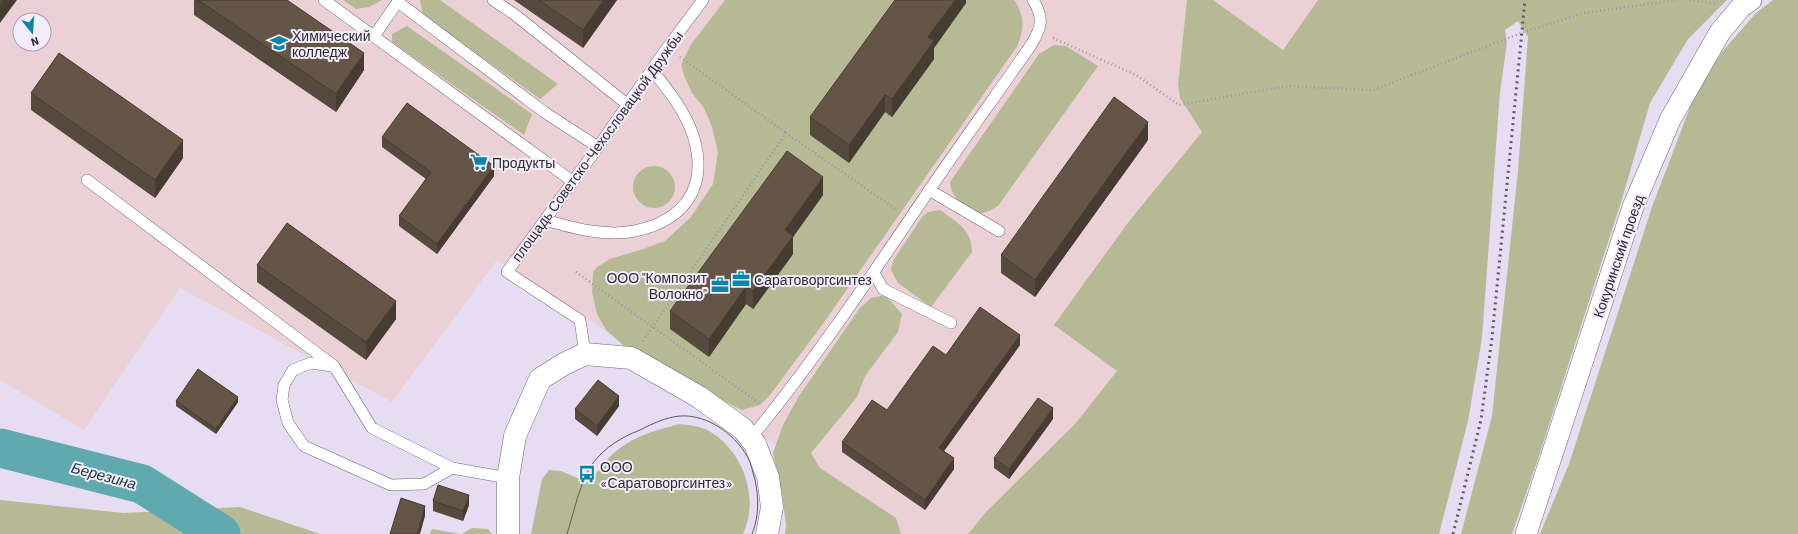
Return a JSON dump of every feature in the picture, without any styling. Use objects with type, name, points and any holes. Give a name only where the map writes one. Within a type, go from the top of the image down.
[{"type":"street","name":"Кокуринский проезд","points":[[1526,534],[1639,193],[1670,120],[1720,32],[1741,7],[1751,0]]},
{"type":"street","points":[[508,534],[508,478],[515,436],[540,379],[564,364],[585,354],[631,358],[699,397],[744,429],[755,444],[768,477],[772,507],[767,534]]},
{"type":"lane","points":[[324,0],[572,182]]},
{"type":"lane","points":[[494,0],[514,14],[628,105]]},
{"type":"lane","name":"площадь Советско-Чехословацкой Дружбы","points":[[585,354],[580,320],[507,272],[703,0]]},
{"type":"lane","points":[[751,438],[874,274],[929,190],[985,112],[1039,32],[1041,12],[1033,0]]},
{"type":"lane","points":[[374,36],[399,1],[544,112],[598,147]]},
{"type":"lane","points":[[545,220],[589,231],[634,231],[661,223],[681,210],[694,192],[698,173],[698,157],[693,134],[668,89],[652,71]]},
{"type":"lane","points":[[87,180],[334,366],[372,428],[452,468],[508,478]]},
{"type":"lane","points":[[929,190],[999,231]]},
{"type":"lane","points":[[874,274],[883,289],[951,323]]},
{"type":"lane","points":[[334,366],[311,363],[293,370],[284,385],[282,400],[288,423],[304,446],[391,485],[424,484],[452,468]]},
{"type":"path","points":[[1039,32],[1136,75],[1179,105],[1287,86],[1373,90],[1521,33],[1584,13],[1677,0]]},
{"type":"path","points":[[667,48],[910,219]]},
{"type":"path","points":[[631,358],[786,133]]},
{"type":"path","points":[[576,272],[772,412]]},
{"type":"shaded area","name":"Саратоворгсинтез","points":[[0,0],[1187,0],[1178,84],[1180,98],[1202,132],[1128,221],[1055,325],[1117,371],[1075,424],[986,512],[968,534],[899,534],[733,414],[497,260],[392,402],[180,288],[84,430],[0,380]]},
{"type":"shaded area","points":[[1213,0],[1318,0],[1283,50]]},
{"type":"green space","points":[[343,0],[382,0],[369,7],[356,9]]},
{"type":"green space","points":[[420,0],[440,0],[558,84],[540,99],[423,15]]},
{"type":"green space","points":[[725,0],[1014,0],[1022,17],[1022,28],[1018,45],[822,325],[770,395],[760,405],[742,410],[640,360],[606,330],[597,314],[592,292],[593,272],[597,267],[610,259],[665,241],[691,217],[713,184],[718,152],[712,127],[704,108],[692,93],[681,65],[690,46]]},
{"type":"green space","points":[[1187,0],[1213,0],[1283,50],[1318,0],[1727,0],[1688,39],[1650,103],[1622,199],[1537,462],[1512,534],[1461,534],[1492,416],[1518,171],[1528,37],[1518,21],[1505,30],[1507,43],[1500,92],[1482,338],[1468,421],[1439,534],[968,534],[986,512],[1075,424],[1117,371],[1054,325],[1129,221],[1202,132],[1180,98],[1178,84]]},
{"type":"green space","points":[[1773,0],[1798,0],[1798,534],[1540,534],[1569,464],[1652,207],[1694,97],[1722,52],[1755,14]]},
{"type":"green space","points":[[407,26],[532,114],[524,135],[392,42],[392,34]]},
{"type":"green space","points":[[1054,45],[1066,46],[1098,66],[998,206],[989,211],[978,214],[956,198],[953,194],[950,182],[1039,54]]},
{"type":"green space","points":[[650,166],[658,166],[669,172],[675,183],[675,191],[669,202],[658,208],[650,208],[639,202],[633,191],[633,183],[639,172]]},
{"type":"green space","points":[[940,210],[958,223],[966,232],[971,244],[972,252],[931,307],[898,283],[891,270],[893,261],[922,217],[928,212]]},
{"type":"green space","points":[[885,295],[902,314],[898,332],[865,376],[857,397],[811,453],[820,468],[896,518],[901,534],[785,534],[786,525],[782,493],[773,453],[783,425],[799,396],[860,308],[871,298]]},
{"type":"green space","points":[[679,424],[691,425],[706,429],[721,440],[731,450],[739,463],[749,490],[750,505],[748,520],[743,534],[531,534],[542,479],[549,470],[561,471],[589,483],[605,462],[623,446],[641,436]]},
{"type":"green space","points":[[0,500],[124,513],[240,507],[320,534],[0,534]]},
{"type":"green space","points":[[472,528],[488,529],[492,534],[462,534]]},
{"type":"green space","points":[[432,529],[460,534],[430,534]]},
{"type":"building","name":"Химический колледж","points":[[198,0],[287,0],[364,53],[336,94]]},
{"type":"building","points":[[539,0],[604,0],[583,30]]},
{"type":"building","points":[[895,0],[955,0],[928,37],[934,41],[892,99],[885,95],[849,145],[810,117]]},
{"type":"building","points":[[59,53],[183,140],[155,180],[31,93]]},
{"type":"building","points":[[1114,97],[1148,122],[1035,280],[1001,255]]},
{"type":"building","points":[[407,103],[494,166],[437,244],[399,216],[431,172],[382,137]]},
{"type":"building","name":"Саратоворгсинтез","points":[[787,151],[823,177],[785,230],[793,236],[753,291],[746,287],[709,339],[670,311]]},
{"type":"building","points":[[287,223],[396,301],[366,342],[257,265]]},
{"type":"building","points":[[980,307],[1020,335],[939,448],[954,458],[925,500],[842,442],[872,400],[887,410],[933,346],[946,355]]},
{"type":"building","points":[[198,369],[238,397],[216,429],[176,401]]},
{"type":"building","points":[[598,380],[619,396],[597,426],[575,409]]},
{"type":"building","points":[[1038,398],[1053,408],[1009,469],[994,458]]},
{"type":"building","points":[[438,485],[469,495],[463,511],[433,501]]},
{"type":"building","points":[[401,498],[425,506],[417,534],[390,534]]},
{"type":"waterway","name":"Березина","points":[[0,448],[142,484],[221,534]]},
{"type":"tram line","points":[[567,534],[584,479],[588,470],[598,457],[608,447],[627,436],[659,421],[680,416],[691,416],[712,423],[731,436],[745,453],[751,464],[757,493],[758,507],[752,534]]},
{"type":"railway","points":[[1453,534],[1481,420],[1492,338],[1525,0]]},
{"type":"place","name":"Химический колледж","points":[[279,43]]},
{"type":"place","name":"Продукты","points":[[479,162]]},
{"type":"place","name":"Саратоворгсинтез","points":[[741,279]]},
{"type":"place","name":"ООО \"Композит Волокно\"","points":[[720,285]]},
{"type":"place","name":"ООО «Саратоворгсинтез»","points":[[587,474]]}]
